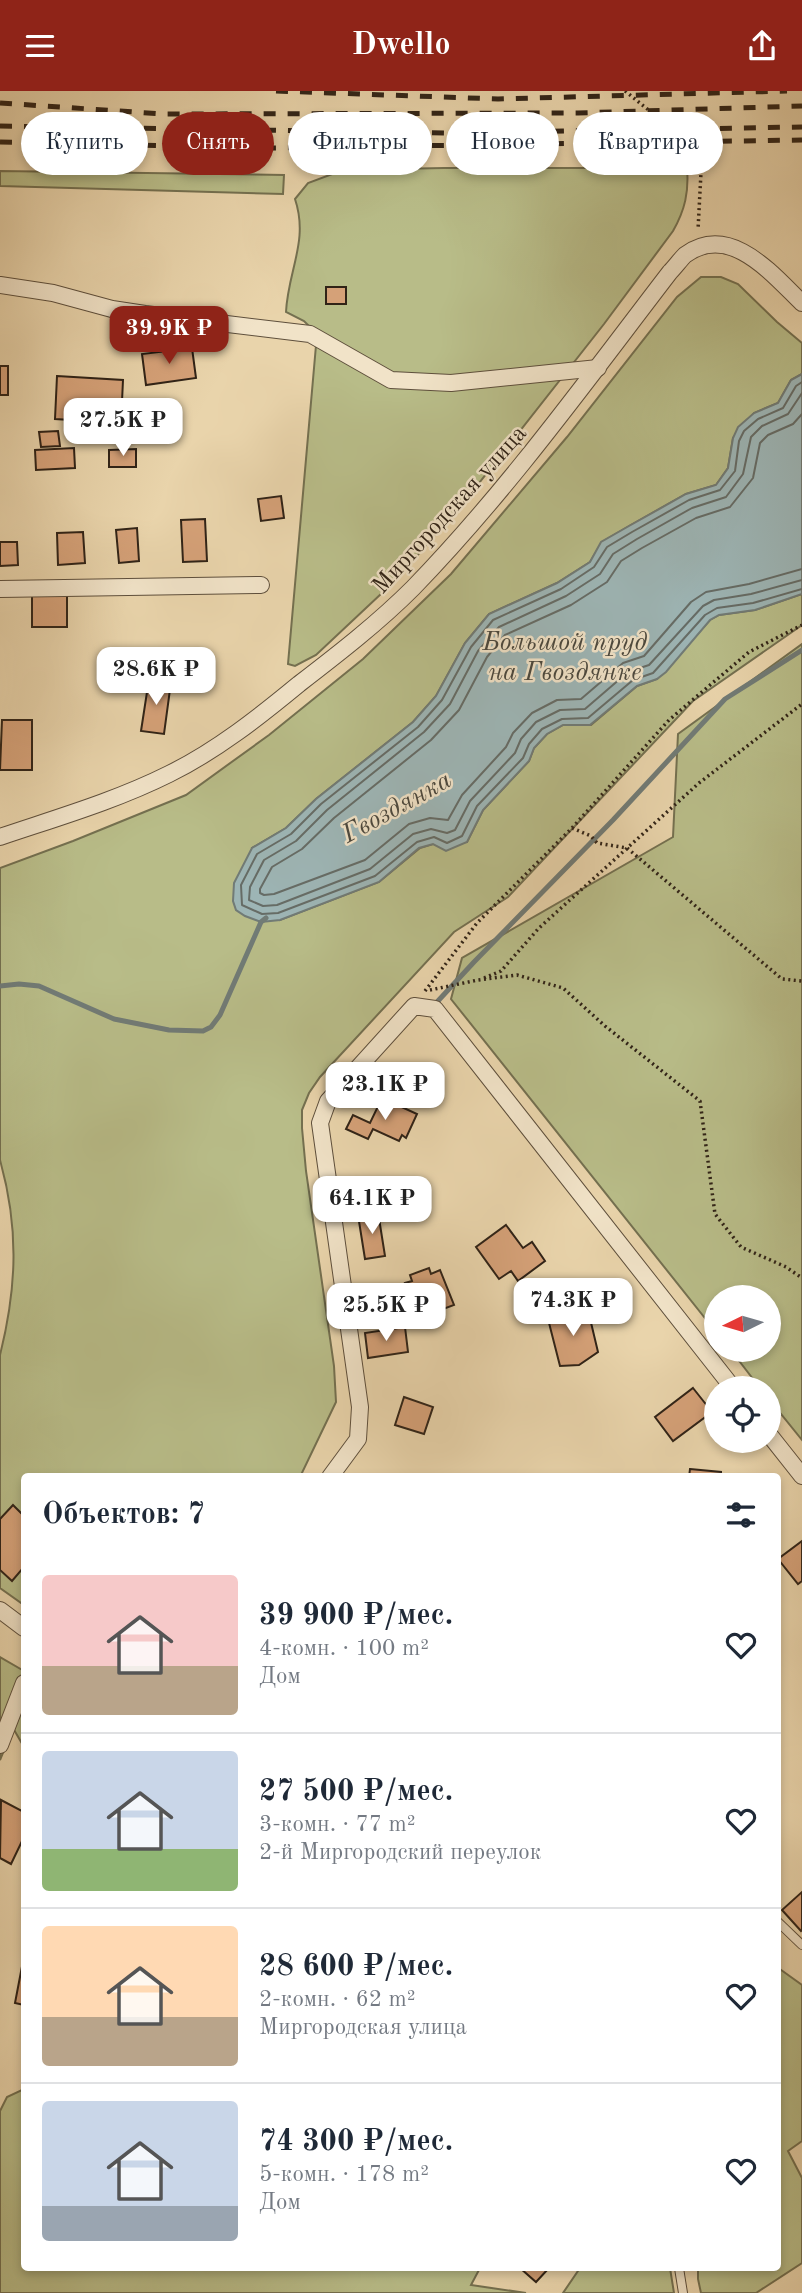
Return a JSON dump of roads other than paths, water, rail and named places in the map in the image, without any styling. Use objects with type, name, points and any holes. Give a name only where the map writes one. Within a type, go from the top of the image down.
[{"type":"street","name":"Миргородская улица","points":[[0,837],[135,790],[171,773],[215,747],[349,644],[411,590],[529,458],[685,255],[713,245],[727,245],[739,249],[767,270],[802,303]]},
{"type":"street","points":[[0,285],[53,293],[112,309],[310,334],[391,380],[451,383],[598,368]]},
{"type":"street","points":[[0,589],[261,585]]},
{"type":"street","points":[[333,1473],[358,1439],[360,1407],[320,1123],[328,1101],[414,1006],[435,1009],[724,1376]]},
{"type":"street","points":[[781,1449],[802,1476]]},
{"type":"street","points":[[0,1610],[21,1626]]},
{"type":"street","points":[[0,1745],[21,1691]]},
{"type":"lane","points":[[781,1925],[802,1945]]},
{"type":"lane","points":[[679,2271],[682,2293]]},
{"type":"water","name":"Большой пруд на Гвоздянке","points":[[802,374],[802,594],[755,610],[719,615],[710,620],[657,679],[637,686],[590,725],[563,725],[547,734],[534,748],[529,761],[483,810],[467,842],[446,851],[433,844],[419,848],[379,882],[280,920],[261,922],[236,910],[233,901],[234,883],[252,848],[286,828],[316,799],[413,722],[436,696],[465,643],[489,614],[557,583],[590,562],[601,542],[629,526],[686,494],[716,485],[728,468],[733,438],[738,427],[754,413],[778,403],[791,380]]},
{"type":"waterway","points":[[437,1002],[613,820],[725,699],[802,650]]},
{"type":"waterway","name":"Гвоздянка","points":[[0,986],[39,986],[114,1019],[169,1030],[203,1031],[211,1027],[220,1015],[261,922],[266,918]]},
{"type":"railway","points":[[276,91],[498,99],[787,91]]},
{"type":"railway","points":[[0,103],[164,114],[578,113],[802,106]]},
{"type":"railway","points":[[0,126],[446,133],[802,127]]},
{"type":"railway","points":[[0,142],[272,148],[802,140]]}]
